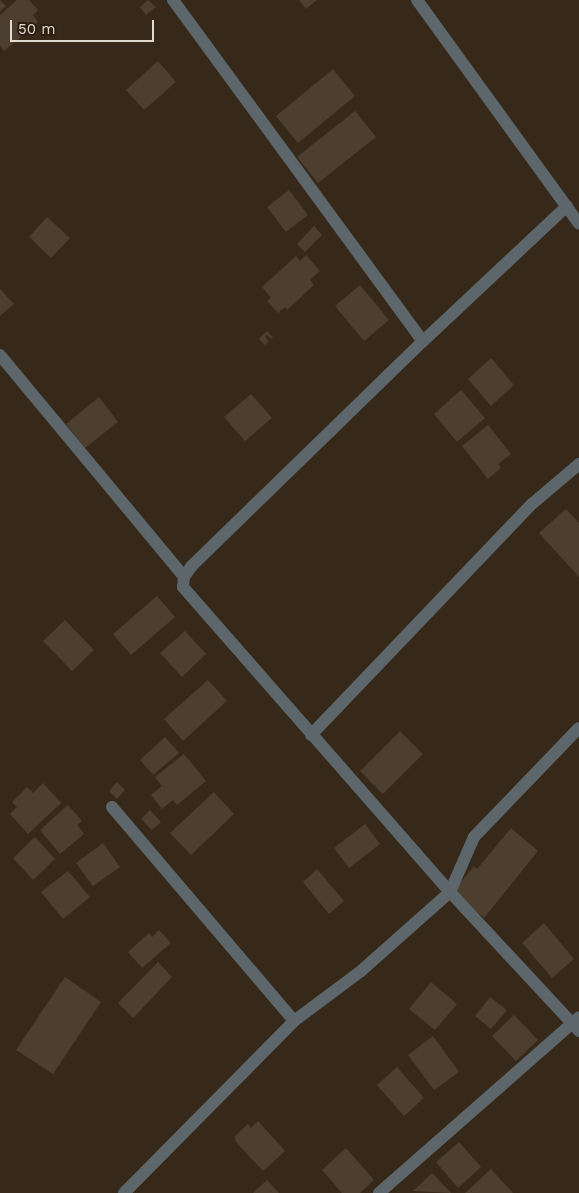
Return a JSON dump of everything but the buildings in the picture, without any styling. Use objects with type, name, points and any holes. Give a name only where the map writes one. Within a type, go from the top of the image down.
[{"type":"street","points":[[173,0],[423,340]]},
{"type":"street","points":[[417,0],[579,224]]},
{"type":"street","points":[[379,1193],[577,1024],[450,892],[310,735],[184,587],[184,578],[191,567],[423,340],[567,206]]},
{"type":"street","points":[[0,355],[184,578]]},
{"type":"street","points":[[310,735],[532,504],[579,464]]},
{"type":"street","points":[[124,1193],[294,1021],[361,971],[450,892],[474,837],[579,728]]},
{"type":"street","points":[[112,807],[294,1021]]}]
